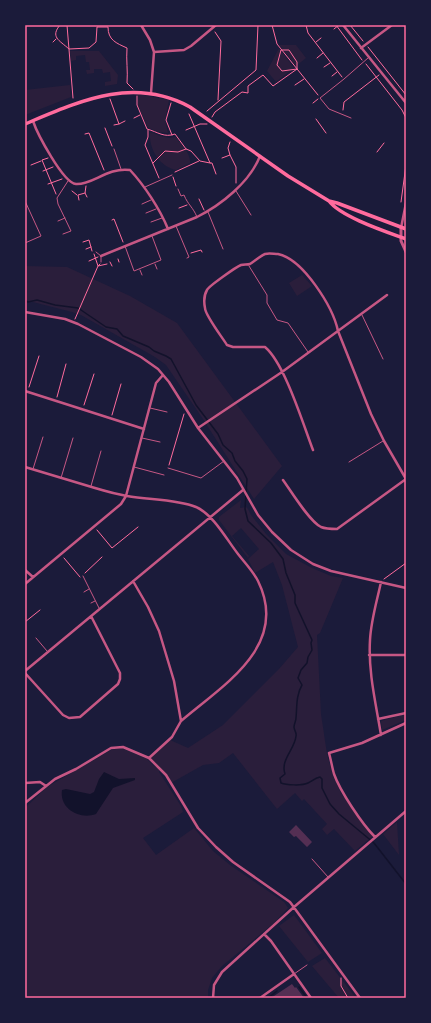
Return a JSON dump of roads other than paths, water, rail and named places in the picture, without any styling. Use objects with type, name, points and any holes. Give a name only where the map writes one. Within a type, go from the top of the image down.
[{"type":"main road","points":[[25,124],[74,105],[108,95],[136,92],[152,93],[172,98],[190,107],[210,120],[299,184],[329,201],[406,229]]},
{"type":"main road","points":[[329,201],[334,207],[346,213],[406,239]]},
{"type":"street","points":[[141,25],[150,40],[154,52],[152,93]]},
{"type":"street","points":[[154,52],[184,50],[216,25]]},
{"type":"street","points":[[343,25],[406,103]]},
{"type":"street","points":[[361,48],[392,25]]},
{"type":"street","points":[[33,121],[43,143],[68,181],[76,184],[87,182],[121,169],[130,170],[163,217],[168,229]]},
{"type":"street","points":[[101,256],[207,212],[236,190],[260,156]]},
{"type":"street","points":[[406,203],[401,228],[402,245],[406,252]]},
{"type":"street","points":[[283,480],[314,521],[321,527],[337,529],[406,479],[384,441],[371,414],[338,330],[336,321],[324,298],[304,271],[289,259],[279,254],[263,255],[248,265],[242,264],[211,285],[207,290],[204,302],[205,311],[227,344],[233,347],[264,347],[268,350],[282,372],[313,450]]},
{"type":"street","points":[[198,428],[282,372],[338,330],[362,315],[387,295]]},
{"type":"street","points":[[25,312],[73,322],[91,330],[153,364],[163,375],[198,428],[224,461],[258,515],[272,532],[302,558],[331,571],[406,588]]},
{"type":"street","points":[[25,584],[121,504],[126,496],[156,383],[163,375]]},
{"type":"street","points":[[27,391],[144,429]]},
{"type":"street","points":[[25,467],[126,496],[197,507],[210,517],[258,580],[263,593],[266,616],[265,628],[260,644],[249,661],[214,695],[181,721],[172,737],[149,758]]},
{"type":"street","points":[[91,616],[120,673],[120,679],[118,684],[80,717],[69,718],[63,715],[25,672],[91,616],[243,490]]},
{"type":"street","points":[[25,570],[34,577]]},
{"type":"street","points":[[133,581],[159,631],[174,681],[181,721]]},
{"type":"street","points":[[381,582],[372,627],[370,655],[372,684],[381,735]]},
{"type":"street","points":[[370,655],[406,655]]},
{"type":"street","points":[[378,719],[406,713]]},
{"type":"street","points":[[375,838],[342,791],[335,775],[329,753],[362,743],[406,723]]},
{"type":"street","points":[[25,804],[55,779],[76,769],[111,748],[123,747],[149,758],[166,775],[198,828],[216,848],[233,862],[287,898],[360,998]]},
{"type":"street","points":[[25,783],[40,782],[46,786]]},
{"type":"street","points":[[213,998],[214,985],[222,972],[328,877],[406,811]]},
{"type":"street","points":[[264,934],[271,941],[311,998]]},
{"type":"street","points":[[260,998],[294,974]]},
{"type":"lane","points":[[351,118],[329,109],[320,98],[369,58]]},
{"type":"lane","points":[[114,149],[121,169]]},
{"type":"lane","points":[[143,187],[172,175]]},
{"type":"lane","points":[[63,234],[71,231],[58,204],[57,198],[68,181]]},
{"type":"lane","points":[[178,189],[181,196],[184,195],[187,205],[194,210],[197,217]]},
{"type":"lane","points":[[236,190],[251,216]]},
{"type":"lane","points":[[142,204],[152,200]]},
{"type":"lane","points":[[25,202],[41,236],[25,243]]},
{"type":"lane","points":[[146,213],[157,208]]},
{"type":"lane","points":[[207,212],[223,249]]},
{"type":"lane","points":[[151,222],[163,217]]},
{"type":"lane","points":[[58,221],[65,218]]},
{"type":"lane","points":[[176,226],[189,257],[187,258]]},
{"type":"lane","points":[[125,246],[134,271],[140,269],[161,260],[152,236]]},
{"type":"lane","points":[[96,252],[101,256],[101,262]]},
{"type":"lane","points":[[154,263],[157,269]]},
{"type":"lane","points":[[248,265],[267,295],[267,303],[277,320],[288,323],[308,353]]},
{"type":"lane","points":[[140,269],[142,275]]},
{"type":"lane","points":[[362,315],[384,358]]},
{"type":"lane","points":[[150,408],[167,412]]},
{"type":"lane","points":[[33,469],[43,437]]},
{"type":"lane","points":[[61,478],[73,438]]},
{"type":"lane","points":[[141,438],[160,442]]},
{"type":"lane","points":[[349,462],[384,441]]},
{"type":"lane","points":[[91,486],[101,450]]},
{"type":"lane","points":[[168,468],[201,478],[224,461]]},
{"type":"lane","points":[[134,467],[164,475]]},
{"type":"lane","points":[[83,576],[100,609]]},
{"type":"lane","points":[[84,592],[89,589]]},
{"type":"lane","points":[[91,603],[95,601]]},
{"type":"lane","points":[[36,638],[48,652]]},
{"type":"lane","points":[[312,859],[328,877]]},
{"type":"lane","points":[[294,974],[307,966]]},
{"type":"waterway","points":[[25,301],[28,302],[37,300],[55,305],[78,308],[106,327],[117,329],[123,336],[149,347],[171,359],[196,405],[218,434],[223,445],[232,453],[235,461],[247,479],[245,509],[248,521],[271,543],[283,559],[286,573],[295,595],[295,603],[312,640],[312,650],[308,657],[307,663],[301,670],[298,678],[302,685],[298,697],[294,726],[296,735],[295,741],[284,764],[285,774],[280,778],[281,783],[302,785],[320,777],[322,779],[322,788],[330,804],[339,814],[374,843],[406,884],[406,891]]},
{"type":"waterway","points":[[299,987],[307,998]]},
{"type":"waterway","points":[[268,998],[277,991]]}]
